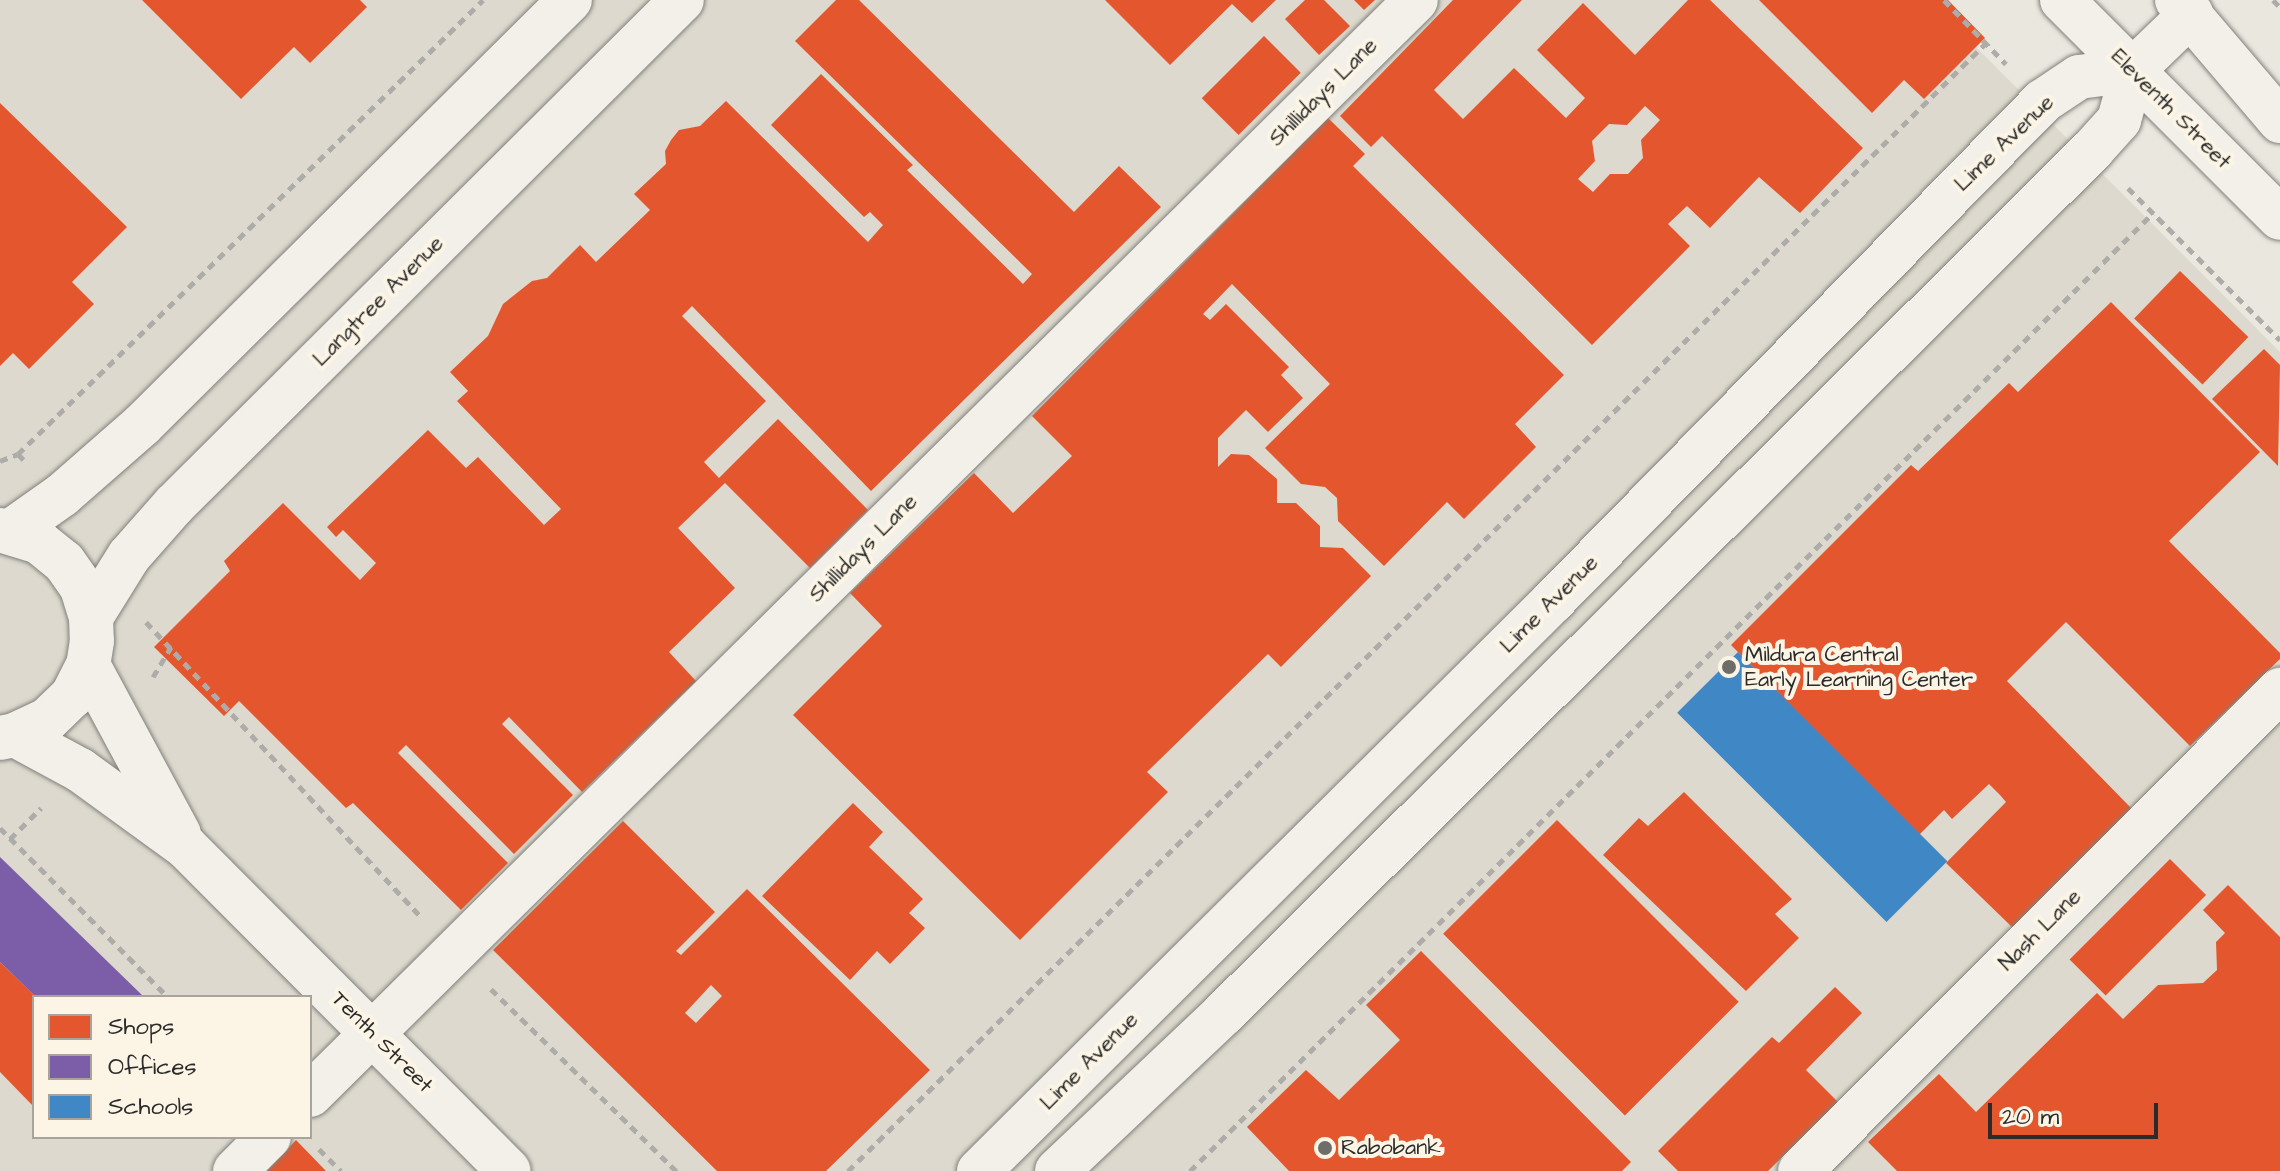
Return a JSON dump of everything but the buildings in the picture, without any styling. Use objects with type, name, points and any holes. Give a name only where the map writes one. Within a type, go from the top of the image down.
[{"type":"street","points":[[5,531],[62,495],[142,425],[570,0]]},
{"type":"street","name":"Langtree Avenue","points":[[91,617],[129,556],[174,505],[682,0]]},
{"type":"street","name":"Shillidays Lane","points":[[312,1093],[371,1030],[455,953],[1416,0]]},
{"type":"street","name":"Eleventh Street","points":[[2062,0],[2280,218]]},
{"type":"street","points":[[1057,1171],[1224,1013],[2093,149],[2119,120],[2133,70],[2184,7],[2280,121]]},
{"type":"street","name":"Lime Avenue","points":[[979,1171],[1553,601],[2043,101],[2079,77],[2133,70]]},
{"type":"street","points":[[5,531],[39,542],[64,562],[82,588],[91,617],[88,665],[72,696],[56,712],[8,736]]},
{"type":"street","name":"Tenth Street","points":[[88,665],[186,847]]},
{"type":"street","name":"Nash Lane","points":[[1800,1171],[2280,690]]},
{"type":"street","name":"Tenth Street","points":[[8,736],[80,770],[186,847],[509,1171]]},
{"type":"street","points":[[235,1171],[267,1139]]},
{"type":"path","points":[[18,454],[483,0]]},
{"type":"path","points":[[1944,0],[2043,101]]},
{"type":"path","points":[[2273,0],[2280,7]]},
{"type":"path","points":[[848,1171],[1986,43]]},
{"type":"path","points":[[2093,149],[2280,340]]},
{"type":"path","points":[[1190,1171],[2153,213]]},
{"type":"path","points":[[138,614],[455,953],[676,1171]]},
{"type":"path","points":[[0,828],[166,995]]},
{"type":"path","points":[[318,1148],[341,1171]]},
{"type":"shaded area","points":[[0,0],[1929,0],[2280,352],[2280,1171],[0,1171]]},
{"type":"place","name":"Mildura Central Early Learning Center","points":[[1729,667]]},
{"type":"place","name":"Rabobank","points":[[1325,1148]]}]
